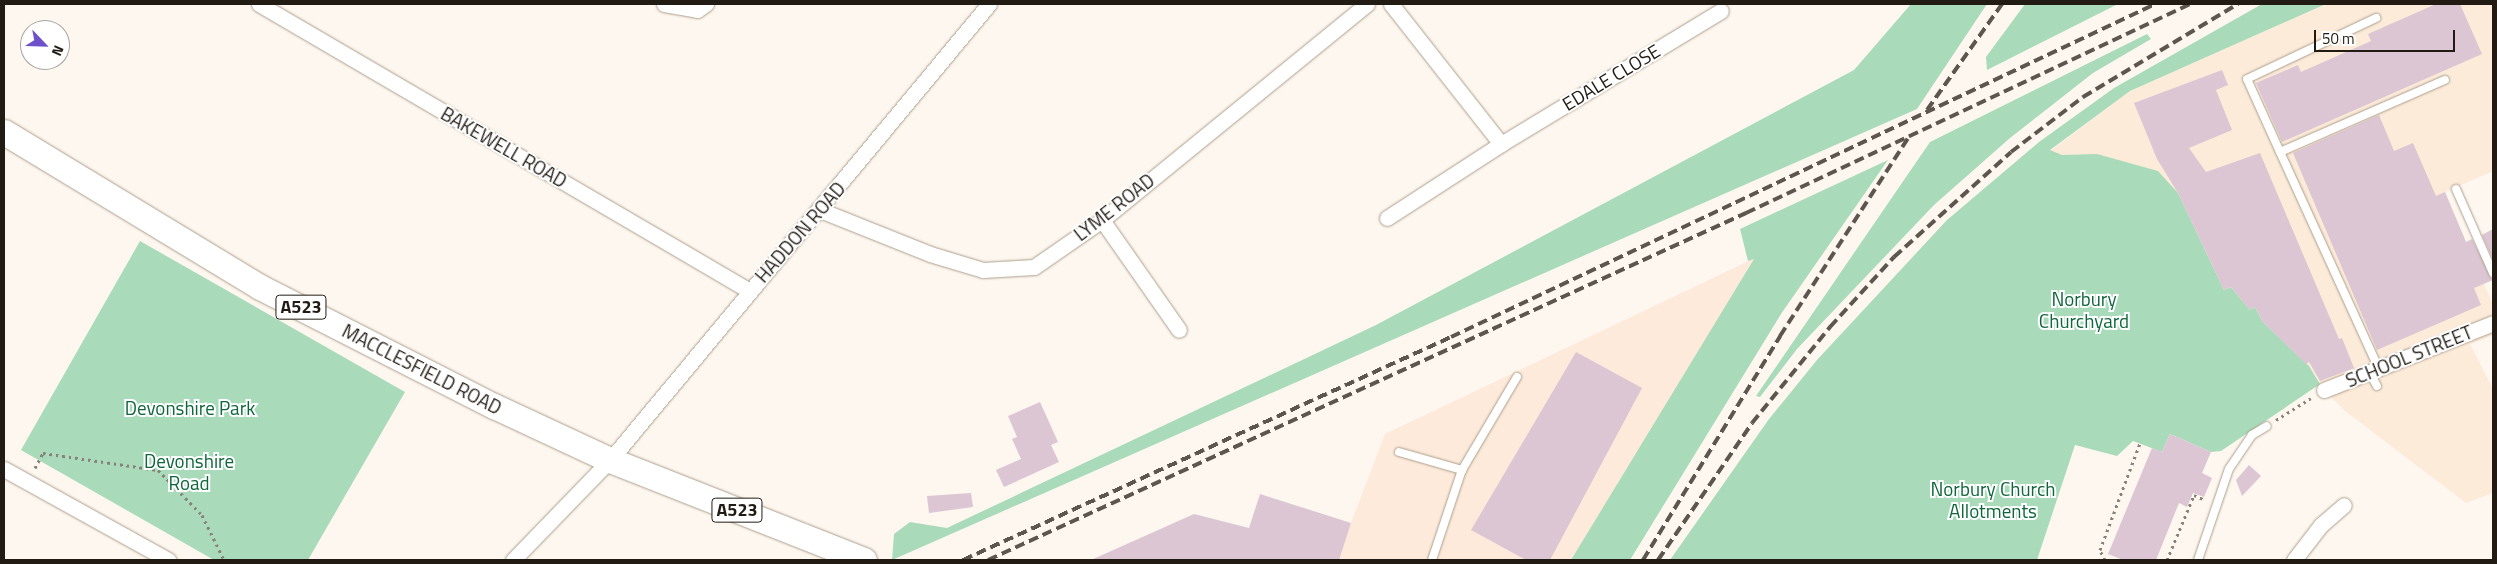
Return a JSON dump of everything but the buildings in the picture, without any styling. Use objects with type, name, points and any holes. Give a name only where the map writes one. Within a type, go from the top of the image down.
[{"type":"highway","name":"MACCLESFIELD ROAD","points":[[4,132],[260,287],[494,406],[610,460],[864,560]]},
{"type":"street","name":"BAKEWELL ROAD","points":[[259,4],[750,291]]},
{"type":"street","points":[[664,4],[697,10],[706,4]]},
{"type":"street","name":"HADDON ROAD","points":[[513,560],[610,460],[750,291],[820,210],[989,4]]},
{"type":"street","name":"LYME ROAD","points":[[820,210],[930,254],[983,270],[1034,268],[1102,220],[1367,4]]},
{"type":"street","points":[[1391,4],[1501,144]]},
{"type":"street","name":"EDALE CLOSE","points":[[1388,218],[1501,144],[1720,11]]},
{"type":"street","points":[[1102,220],[1179,330]]},
{"type":"street","name":"SCHOOL STREET","points":[[2324,390],[2373,369],[2461,341],[2493,323]]},
{"type":"street","points":[[4,469],[168,560]]},
{"type":"street","points":[[2294,560],[2321,524],[2344,505]]},
{"type":"lane","points":[[2376,18],[2247,79],[2373,369],[2377,386]]},
{"type":"lane","points":[[2280,152],[2445,80]]},
{"type":"lane","points":[[2456,189],[2493,272]]},
{"type":"lane","points":[[1432,560],[1462,470],[1517,377]]},
{"type":"lane","points":[[2198,560],[2216,505],[2238,453],[2252,435],[2267,426]]},
{"type":"lane","points":[[1398,452],[1462,470]]},
{"type":"path","points":[[2267,426],[2324,390]]},
{"type":"path","points":[[2105,560],[2100,550],[2140,443]]},
{"type":"path","points":[[27,482],[43,453],[158,470],[202,515],[224,560]]},
{"type":"path","points":[[2167,560],[2194,496],[2216,505]]},
{"type":"shaded area","points":[[2326,4],[2493,4],[2493,171],[2445,192],[2493,305],[2493,335],[2470,344],[2493,389],[2493,493],[2466,503],[2345,411],[2327,393],[2309,366],[2263,322],[2256,307],[2250,310],[2231,287],[2224,290],[2178,193],[2050,151],[2130,91]]},
{"type":"shaded area","points":[[1755,258],[1571,560],[1337,560],[1385,434]]},
{"type":"green space","points":[[1911,4],[1987,4],[1917,109],[892,560],[894,534],[910,522],[947,528],[1376,325],[1854,70]]},
{"type":"green space","points":[[2025,4],[2118,4],[1987,70],[1986,57]]},
{"type":"green space","points":[[2262,4],[2326,4],[2130,91],[2050,150],[2062,155],[2097,154],[2158,171],[2178,193],[2224,290],[2231,287],[2250,310],[2255,307],[2263,322],[2309,366],[2320,384],[2221,451],[2211,452],[2170,434],[2162,452],[2133,441],[2117,456],[2075,445],[2037,560],[1670,560],[1769,419],[1817,360],[1947,220],[2039,142],[2114,88]]},
{"type":"green space","points":[[2147,34],[2151,39],[2093,73],[2010,138],[1934,205],[1797,349],[1760,397],[1756,396],[1930,142]]},
{"type":"green space","points":[[1888,160],[1781,314],[1630,560],[1571,560],[1754,259],[1748,261],[1740,229]]},
{"type":"green space","name":"Devonshire Park","points":[[140,241],[405,392],[308,560],[214,560],[21,450]]},
{"type":"railway","points":[[1927,110],[2002,4]]},
{"type":"railway","points":[[963,560],[1451,337],[2155,4]]},
{"type":"railway","points":[[988,560],[1746,213],[2190,4]]},
{"type":"railway","points":[[1658,560],[1752,423],[1830,327],[1894,257],[2011,152],[2083,97],[2238,4]]},
{"type":"railway","points":[[1643,560],[1780,336],[1910,135]]},
{"type":"park label","name":"Norbury Churchyard","points":[[2084,310]]},
{"type":"park label","name":"Devonshire Road","points":[[189,472]]},
{"type":"park label","name":"Norbury Church Allotments","points":[[1993,500]]}]
